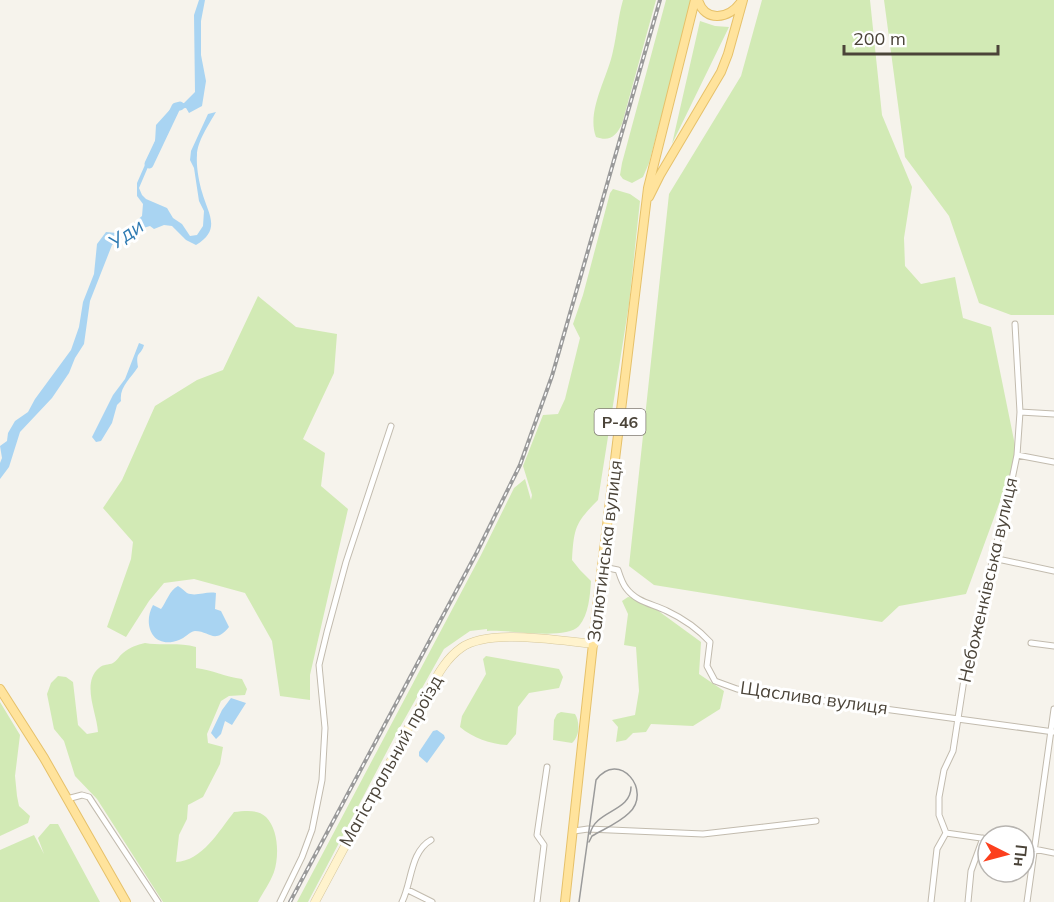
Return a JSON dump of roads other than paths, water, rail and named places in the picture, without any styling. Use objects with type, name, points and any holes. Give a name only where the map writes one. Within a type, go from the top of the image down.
[{"type":"main road","points":[[697,0],[703,11],[716,16],[729,14],[743,0]]},
{"type":"main road","name":"Р-46","points":[[648,200],[648,188],[697,0]]},
{"type":"main road","name":"Р-46","points":[[648,200],[660,175],[721,72],[743,0]]},
{"type":"main road","name":"Залютинська вулиця","points":[[565,902],[648,200]]},
{"type":"main road","name":"Магістральний проїзд","points":[[315,902],[444,664],[462,647],[486,638],[511,637],[594,644]]},
{"type":"main road","points":[[0,689],[126,902]]},
{"type":"street","name":"Небоженківська вулиця","points":[[946,833],[939,815],[939,797],[944,770],[953,751],[957,735],[957,717],[965,673],[1017,455],[1020,412],[1016,324]]},
{"type":"street","points":[[1020,412],[1054,414]]},
{"type":"street","points":[[280,902],[302,857],[312,830],[322,780],[325,728],[319,665],[324,643],[346,562],[391,426]]},
{"type":"street","points":[[1017,455],[1054,462]]},
{"type":"street","points":[[993,558],[1054,571]]},
{"type":"street","name":"Щаслива вулиця","points":[[603,567],[618,570],[626,588],[636,597],[666,611],[704,635],[710,642],[707,666],[715,681],[737,688],[1052,732]]},
{"type":"street","points":[[1031,643],[1054,646]]},
{"type":"street","points":[[1036,831],[1054,709]]},
{"type":"street","points":[[537,902],[544,845],[537,835],[547,767]]},
{"type":"street","points":[[67,799],[82,795],[89,797],[158,902]]},
{"type":"street","points":[[574,831],[588,829],[704,834],[816,821]]},
{"type":"street","points":[[931,902],[937,849],[946,833],[976,837]]},
{"type":"street","points":[[402,902],[408,890],[416,855],[431,840]]},
{"type":"street","points":[[1036,850],[1054,853]]},
{"type":"street","points":[[968,902],[971,871],[976,860]]},
{"type":"street","points":[[1027,902],[1029,884]]},
{"type":"street","points":[[408,890],[432,902]]},
{"type":"water","points":[[199,0],[205,0],[201,21],[201,55],[206,81],[202,106],[189,113],[186,108],[181,109],[168,119],[139,188],[146,199],[167,208],[190,236],[197,235],[203,226],[204,211],[199,201],[194,168],[190,160],[191,151],[208,114],[216,112],[201,139],[197,155],[200,184],[210,214],[209,233],[196,245],[186,240],[172,226],[164,225],[154,229],[150,226],[130,232],[112,245],[90,301],[84,344],[69,373],[52,398],[20,432],[9,467],[0,479],[2,458],[0,446],[7,441],[8,433],[15,421],[28,412],[71,350],[79,327],[83,302],[94,274],[97,244],[106,232],[117,233],[127,229],[142,216],[143,204],[137,196],[137,183],[155,142],[156,125],[175,104],[184,103],[195,92],[194,15]]},
{"type":"water","points":[[139,343],[144,345],[138,356],[138,367],[122,391],[121,401],[117,405],[112,423],[101,441],[96,442],[92,437],[113,395],[125,379]]},
{"type":"water","points":[[178,586],[190,594],[216,593],[215,609],[221,611],[229,627],[216,636],[195,631],[170,642],[156,639],[152,634],[149,620],[153,605],[161,609],[170,593]]},
{"type":"water","points":[[231,698],[246,703],[232,725],[225,721],[221,734],[216,739],[211,733],[222,710]]},
{"type":"water","points":[[437,730],[445,738],[427,763],[419,756],[419,752],[433,731]]},
{"type":"waterway","name":"Уди","points":[[149,164],[176,107],[180,106]]},
{"type":"tram line","points":[[579,902],[596,780],[605,772],[614,769],[623,771],[635,785],[637,794],[635,804],[625,817],[592,836],[589,842]]},
{"type":"tram line","points":[[590,834],[593,826],[599,820],[625,802],[631,787]]},
{"type":"railway","points":[[290,902],[477,552],[520,465],[552,376],[660,0]]}]
